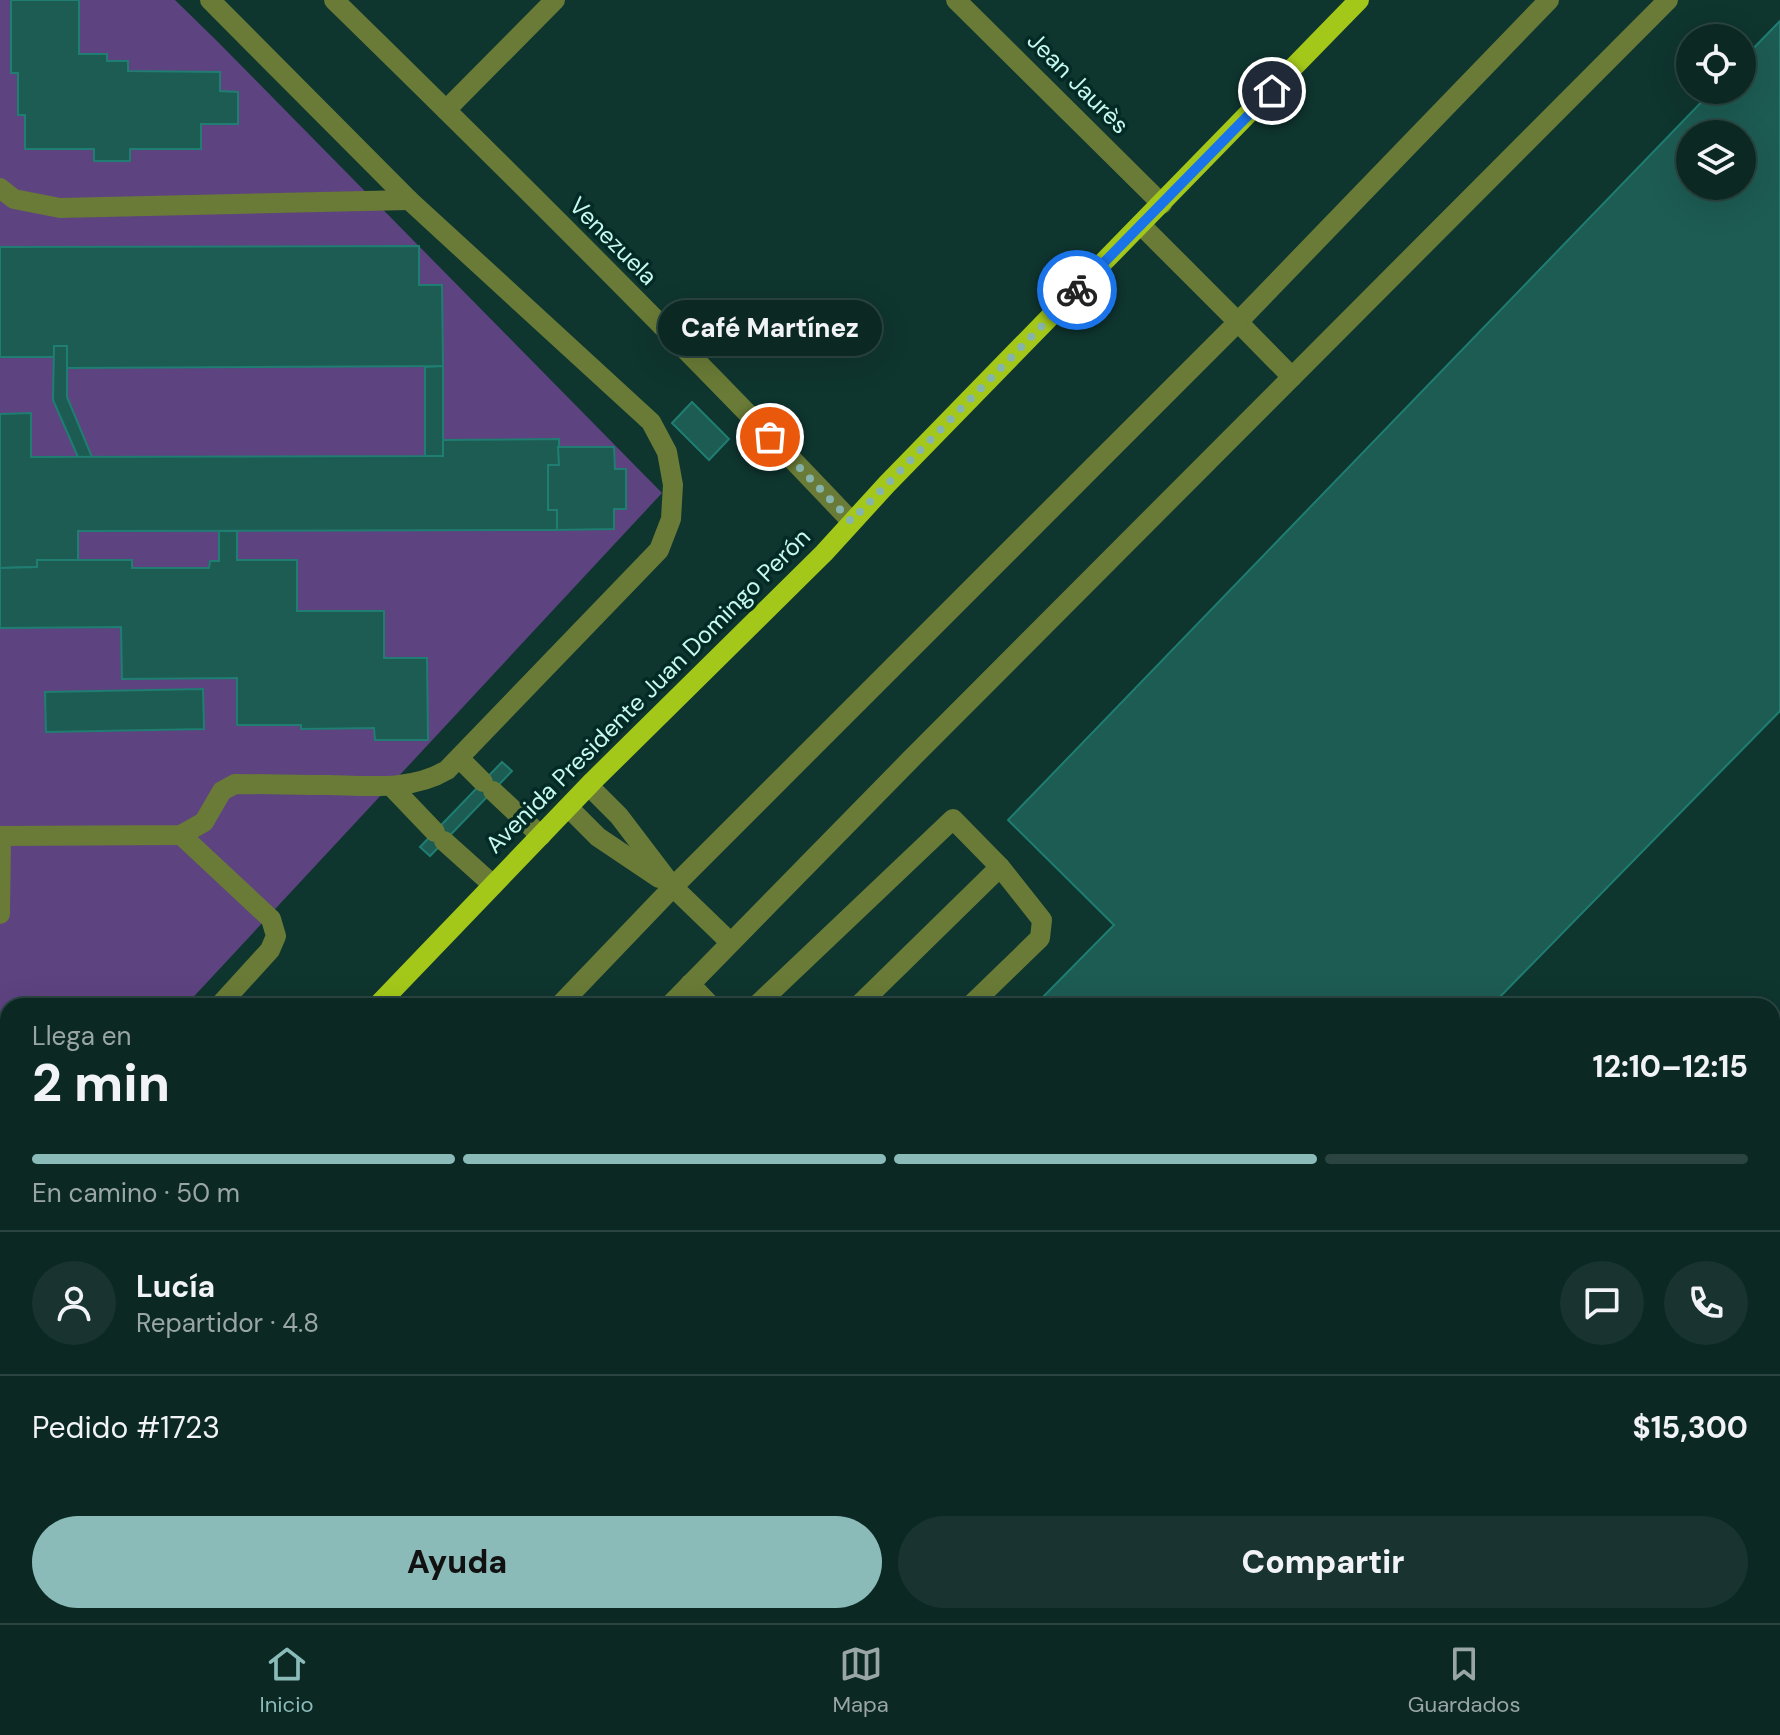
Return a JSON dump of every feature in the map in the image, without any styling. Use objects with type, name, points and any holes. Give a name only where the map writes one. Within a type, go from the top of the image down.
[{"type":"main road","name":"Avenida Presidente Juan Domingo Perón","points":[[385,998],[589,786],[824,553],[851,521],[1359,0]]},
{"type":"street","points":[[0,914],[1,836],[181,835],[204,822],[222,791],[235,784],[391,786],[434,778],[459,758],[659,550],[671,519],[673,485],[667,452],[651,422],[409,200],[210,0]]},
{"type":"street","name":"Venezuela","points":[[334,0],[851,521]]},
{"type":"street","points":[[446,110],[555,0]]},
{"type":"street","name":"Jean Jaurès","points":[[956,0],[1162,204]]},
{"type":"street","points":[[567,998],[673,887],[1238,322],[1549,0]]},
{"type":"street","points":[[677,998],[1668,0]]},
{"type":"street","points":[[0,188],[14,199],[60,208],[409,200]]},
{"type":"street","points":[[1141,225],[1292,377]]},
{"type":"street","points":[[459,758],[541,836]]},
{"type":"street","points":[[391,786],[493,885]]},
{"type":"street","points":[[589,786],[619,816],[673,887],[730,942]]},
{"type":"street","points":[[569,808],[598,837],[673,887]]},
{"type":"street","points":[[764,998],[953,819],[1000,867],[1042,920],[1040,938],[978,998]]},
{"type":"street","points":[[181,835],[271,919],[276,936],[270,950],[226,998]]},
{"type":"street","points":[[866,998],[1000,867]]},
{"type":"street","points":[[690,984],[703,998]]},
{"type":"shaded area","points":[[0,0],[175,0],[662,493],[192,998],[0,998]]},
{"type":"building","points":[[11,0],[79,0],[79,54],[107,54],[107,61],[128,61],[128,71],[220,72],[220,91],[238,92],[238,124],[201,124],[201,149],[130,149],[130,161],[94,161],[94,149],[25,149],[25,115],[18,115],[18,73],[11,73]]},
{"type":"building","points":[[1780,21],[1780,711],[1499,998],[1042,998],[1114,925],[1008,820],[1676,128],[1676,200],[1756,200],[1756,120],[1684,120],[1699,104],[1756,104],[1756,46]]},
{"type":"building","points":[[419,246],[419,285],[442,285],[443,366],[67,368],[67,346],[54,346],[54,357],[0,357],[0,247]]},
{"type":"building","points":[[54,346],[67,346],[67,397],[92,457],[78,457],[53,400]]},
{"type":"building","points":[[443,366],[443,456],[425,456],[425,367]]},
{"type":"building","points":[[692,402],[729,439],[709,460],[672,423]]},
{"type":"building","points":[[31,413],[31,457],[443,456],[443,440],[559,439],[559,465],[548,465],[548,510],[557,510],[557,530],[78,531],[78,560],[37,560],[37,567],[0,568],[0,414]]},
{"type":"building","points":[[558,447],[614,447],[615,469],[626,469],[626,509],[614,509],[614,529],[557,530],[557,510],[548,510],[548,465],[559,465]]},
{"type":"building","points":[[219,531],[237,531],[237,560],[297,560],[297,611],[384,611],[384,658],[427,658],[428,740],[375,740],[374,728],[301,729],[301,725],[237,725],[237,678],[122,679],[121,627],[0,628],[0,568],[37,567],[37,560],[132,560],[132,568],[209,568],[210,561],[219,561]]},
{"type":"building","points":[[203,689],[204,729],[46,732],[45,692]]},
{"type":"building","points":[[502,762],[512,771],[430,856],[420,847]]},
{"type":"way so far","points":[[770,437],[851,521],[1077,290]]},
{"type":"place","name":"Café Martínez","points":[[770,437]]},
{"type":"route","points":[[1077,290],[1272,91]]}]
